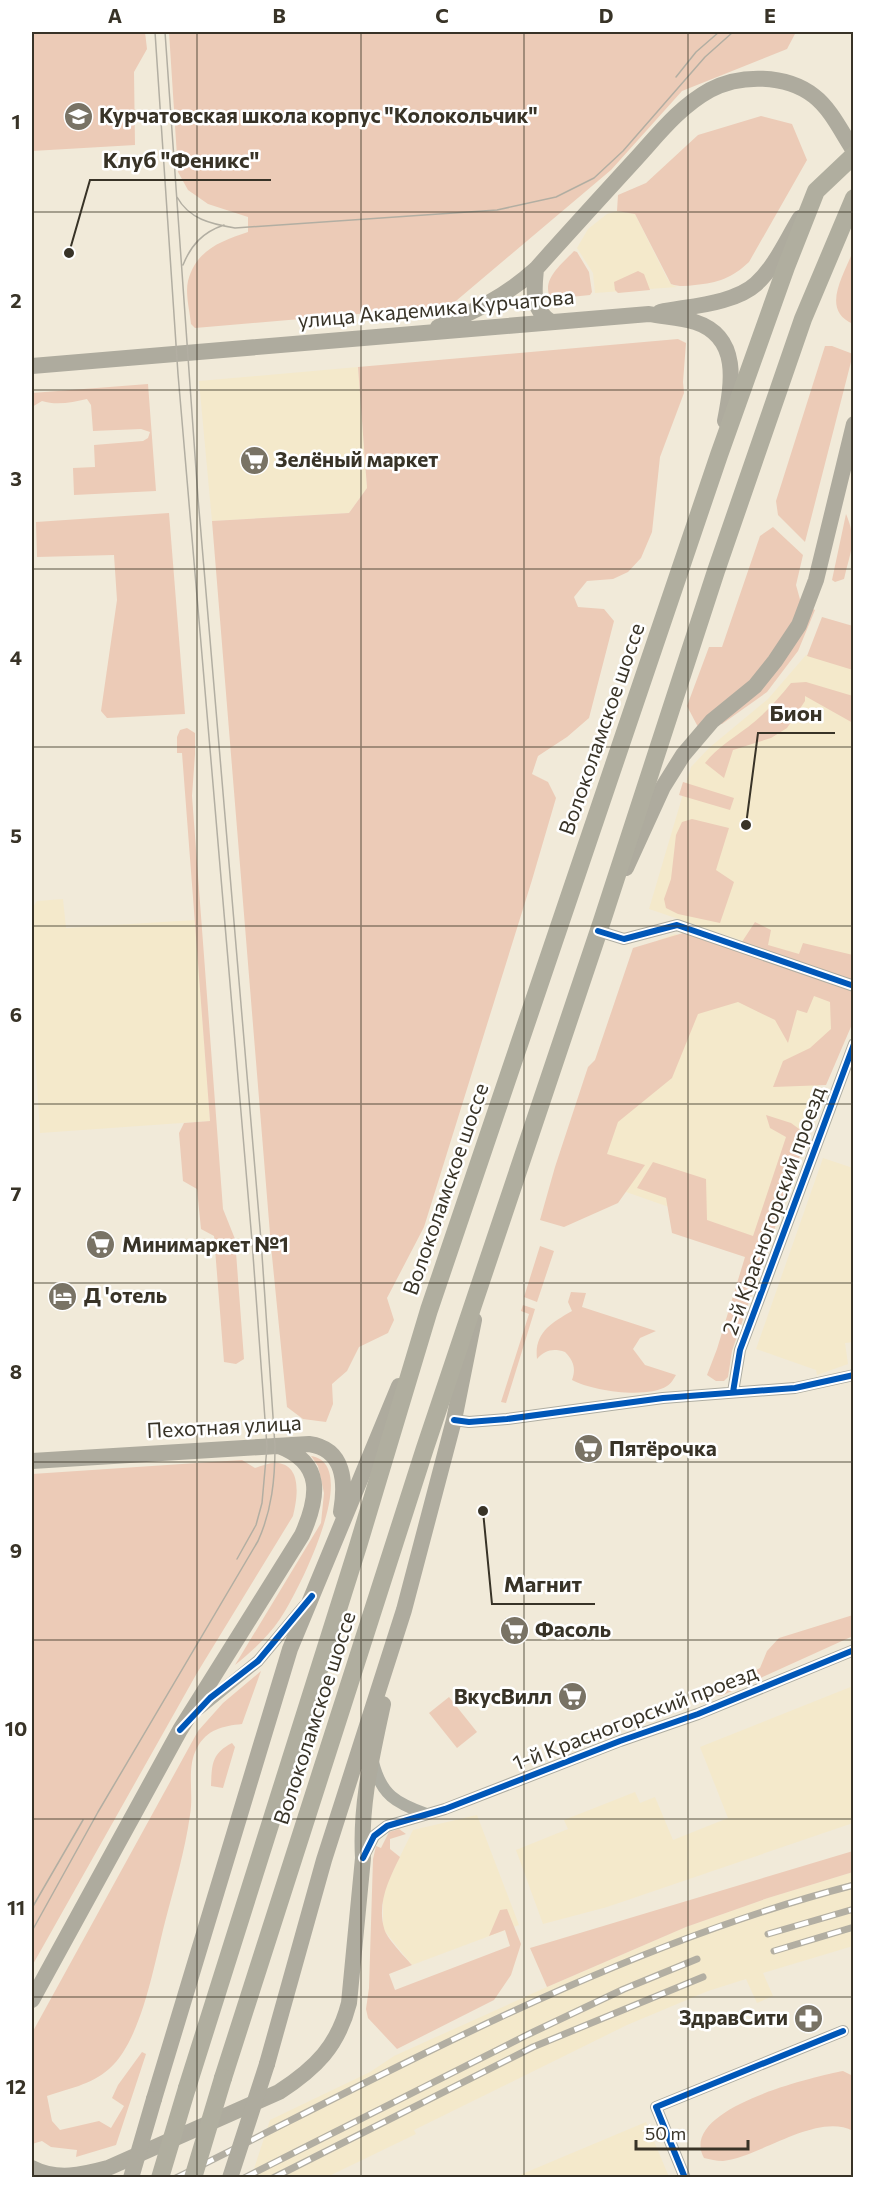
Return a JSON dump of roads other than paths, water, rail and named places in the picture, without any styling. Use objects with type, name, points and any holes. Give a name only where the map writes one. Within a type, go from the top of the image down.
[{"type":"main road","points":[[426,333],[493,302],[519,284],[536,269],[666,126],[693,100],[711,89],[734,81],[774,80],[796,86],[814,95],[826,109],[854,153]]},
{"type":"main road","name":"Волоколамское шоссе","points":[[160,2178],[358,1546],[422,1332],[718,455],[816,191],[854,153]]},
{"type":"main road","points":[[649,314],[722,300],[749,289],[764,275],[816,191]]},
{"type":"main road","name":"Волоколамское шоссе","points":[[193,2178],[418,1470],[712,582],[803,319],[854,198]]},
{"type":"main road","points":[[536,269],[534,288],[536,303],[539,312],[551,322]]},
{"type":"main road","name":"улица Академика Курчатова","points":[[32,366],[649,314],[702,324],[717,336],[728,353],[731,377],[730,395],[718,455]]},
{"type":"main road","points":[[600,926],[663,788],[683,755],[712,721],[755,686],[775,662],[799,625],[816,580],[854,424]]},
{"type":"main road","name":"Волоколамское шоссе","points":[[230,2178],[267,2064],[324,1860],[404,1610],[454,1420],[484,1274]]},
{"type":"main road","name":"Волоколамское шоссе","points":[[131,2178],[290,1649],[422,1332]]},
{"type":"main road","name":"Пехотная улица","points":[[32,1461],[309,1444],[322,1446],[335,1458],[343,1476],[338,1534]]},
{"type":"main road","points":[[32,2000],[180,1730],[302,1535],[313,1510],[315,1491],[310,1473],[302,1459],[292,1451],[279,1446]]},
{"type":"main road","points":[[32,2168],[56,2175],[79,2176],[108,2168],[279,2092],[303,2076],[333,2044],[345,2019],[351,1986],[363,1858],[364,1794],[404,1610]]},
{"type":"street","points":[[600,926],[624,939],[677,925],[854,986]]},
{"type":"street","name":"2-й Красногорский проезд","points":[[733,1392],[740,1350],[854,1044]]},
{"type":"street","points":[[454,1420],[469,1422],[507,1419],[663,1398],[795,1388],[854,1375]]},
{"type":"street","points":[[180,1730],[210,1698],[258,1661],[312,1596]]},
{"type":"street","name":"1-й Красногорский проезд","points":[[363,1858],[370,1842],[380,1830],[387,1826],[426,1814],[698,1714],[854,1650]]},
{"type":"street","points":[[371,1755],[380,1783],[386,1792],[400,1803],[426,1814]]},
{"type":"street","points":[[685,2178],[656,2107],[843,2031]]},
{"type":"tram line","points":[[155,32],[178,374],[252,1241],[267,1447],[262,1503],[256,1525],[237,1559]]},
{"type":"tram line","points":[[32,1931],[98,1812],[258,1541],[270,1506],[274,1470],[275,1446],[261,1240],[198,498],[165,32]]},
{"type":"tram line","points":[[676,77],[696,52],[719,32]]},
{"type":"tram line","points":[[177,197],[194,215],[218,225],[235,228],[497,210],[556,197],[594,178],[623,151],[705,57],[733,32]]},
{"type":"tram line","points":[[183,265],[199,240],[210,231],[224,225]]},
{"type":"tram line","points":[[32,1908],[83,1820]]},
{"type":"railway","points":[[176,2178],[424,2054],[592,1976],[765,1911],[854,1885]]},
{"type":"railway","points":[[768,1934],[854,1909]]},
{"type":"railway","points":[[774,1951],[854,1927]]},
{"type":"railway","points":[[244,2178],[527,2035],[624,1989],[697,1959]]},
{"type":"railway","points":[[273,2178],[533,2047],[703,1977]]},
{"type":"place","name":"Курчатовская школа корпус \"Колокольчик\"","points":[[78,116]]},
{"type":"place","name":"Клуб \"Феникс\"","points":[[69,253]]},
{"type":"place","name":"Зелёный маркет","points":[[254,460]]},
{"type":"place","name":"Бион","points":[[746,825]]},
{"type":"place","name":"Минимаркет №1","points":[[101,1245]]},
{"type":"place","name":"Д 'отель","points":[[63,1296]]},
{"type":"place","name":"Пятёрочка","points":[[588,1449]]},
{"type":"place","name":"Магнит","points":[[483,1511]]},
{"type":"place","name":"Фасоль","points":[[514,1630]]},
{"type":"place","name":"ВкусВилл","points":[[573,1697]]},
{"type":"place","name":"ЗдравСити","points":[[809,2018]]}]
